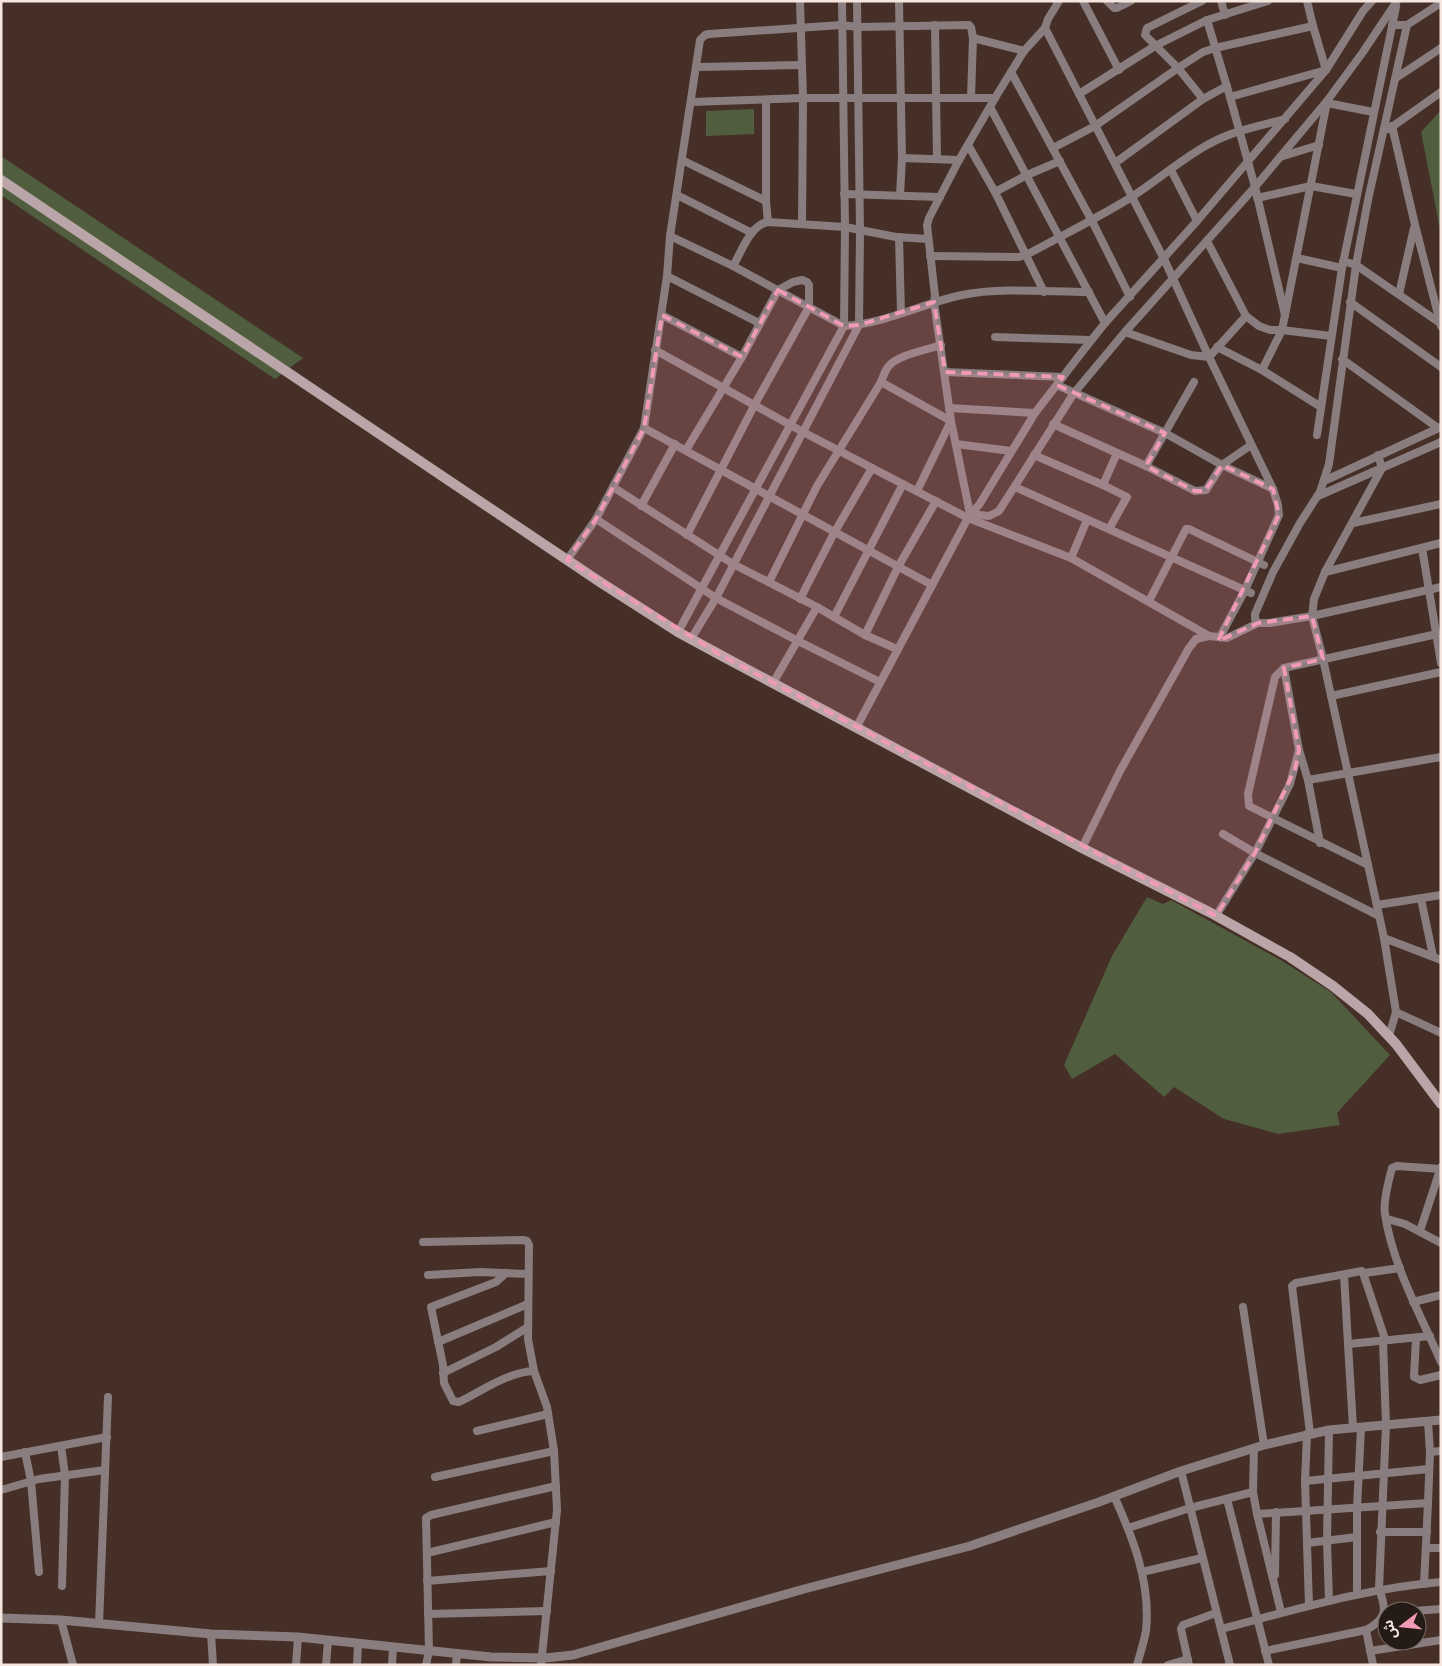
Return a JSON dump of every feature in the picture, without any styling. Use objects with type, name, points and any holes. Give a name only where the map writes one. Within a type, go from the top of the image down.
[{"type":"main road","points":[[1,180],[567,560],[678,632],[1082,848],[1268,943],[1334,986],[1368,1014],[1389,1036],[1441,1104]]},
{"type":"street","points":[[800,1],[803,98],[802,224]]},
{"type":"street","points":[[678,632],[703,590],[844,326],[845,227],[842,1]]},
{"type":"street","points":[[691,639],[716,598],[859,326],[860,195],[857,1]]},
{"type":"street","points":[[899,1],[902,158],[900,195]]},
{"type":"street","points":[[969,516],[951,421],[934,302],[935,296],[928,239],[929,218],[959,160],[995,98],[1024,51],[1044,28],[1059,1]]},
{"type":"street","points":[[1083,1],[1119,70]]},
{"type":"street","points":[[1107,1],[1110,6],[1117,8],[1130,1]]},
{"type":"street","points":[[1202,1],[1147,28],[1144,35],[1178,68],[1203,99]]},
{"type":"street","points":[[1221,1],[1225,15]]},
{"type":"street","points":[[1079,94],[1155,46],[1207,20],[1268,1]]},
{"type":"street","points":[[1307,1],[1326,70]]},
{"type":"street","points":[[856,728],[969,516],[979,505],[1035,413],[1105,323],[1164,259],[1326,70],[1372,1]]},
{"type":"street","points":[[1317,436],[1342,265],[1397,1]]},
{"type":"street","points":[[969,516],[996,514],[1074,393],[1125,332],[1208,241],[1327,102],[1397,1]]},
{"type":"street","points":[[1392,25],[1408,25],[1441,3]]},
{"type":"street","points":[[1207,20],[1240,131],[1285,315]]},
{"type":"street","points":[[567,560],[596,519],[644,428],[662,315],[670,236],[700,40],[705,35],[841,25],[900,27],[969,25],[972,27],[973,38],[971,98]]},
{"type":"street","points":[[935,25],[936,159]]},
{"type":"street","points":[[1258,623],[1255,619],[1255,614],[1273,572],[1300,523],[1318,496],[1329,464],[1356,266],[1370,191],[1408,25]]},
{"type":"street","points":[[1053,148],[1095,126],[1203,52],[1313,26]]},
{"type":"street","points":[[1044,28],[1164,259],[1273,489],[1278,505],[1279,515],[1261,563],[1248,592],[1220,637]]},
{"type":"street","points":[[973,38],[1024,51]]},
{"type":"street","points":[[1396,78],[1441,48]]},
{"type":"street","points":[[697,67],[801,65]]},
{"type":"street","points":[[1230,96],[1326,70]]},
{"type":"street","points":[[1011,72],[1092,221],[1130,297]]},
{"type":"street","points":[[1115,164],[1203,99],[1227,86]]},
{"type":"street","points":[[1384,133],[1441,92]]},
{"type":"street","points":[[691,102],[803,98],[995,98]]},
{"type":"street","points":[[766,100],[766,201],[768,222]]},
{"type":"street","points":[[1327,102],[1373,112]]},
{"type":"street","points":[[1262,370],[1282,330],[1312,186],[1327,102]]},
{"type":"street","points":[[990,107],[1105,323]]},
{"type":"street","points":[[930,256],[1019,257],[1026,255],[1092,221],[1132,197],[1210,144],[1240,131],[1285,119]]},
{"type":"street","points":[[1392,126],[1440,325]]},
{"type":"street","points":[[968,145],[995,192],[1044,292]]},
{"type":"street","points":[[1280,157],[1319,146]]},
{"type":"street","points":[[902,158],[959,160]]},
{"type":"street","points":[[682,160],[766,201]]},
{"type":"street","points":[[995,192],[1027,175],[1060,161]]},
{"type":"street","points":[[1171,170],[1197,221]]},
{"type":"street","points":[[1257,198],[1312,186],[1356,194]]},
{"type":"street","points":[[844,194],[940,197]]},
{"type":"street","points":[[677,196],[752,233]]},
{"type":"street","points":[[734,266],[752,233],[759,225],[768,222],[845,227],[899,237],[928,239]]},
{"type":"street","points":[[1399,294],[1415,225]]},
{"type":"street","points":[[670,236],[734,266],[844,326],[859,326],[934,302],[978,293],[1089,292]]},
{"type":"street","points":[[899,237],[902,313]]},
{"type":"street","points":[[1208,241],[1246,316],[1262,328],[1270,330],[1331,336]]},
{"type":"street","points":[[1297,258],[1356,266],[1399,294],[1440,325]]},
{"type":"street","points":[[667,276],[759,323]]},
{"type":"street","points":[[686,450],[724,389],[778,290],[793,282],[802,280],[807,282],[809,285],[810,307],[755,404],[687,535]]},
{"type":"street","points":[[1350,302],[1441,367]]},
{"type":"street","points":[[662,315],[742,357]]},
{"type":"street","points":[[1209,357],[1246,316]]},
{"type":"street","points":[[1125,332],[1191,354],[1209,357]]},
{"type":"street","points":[[995,336],[1092,340]]},
{"type":"street","points":[[769,582],[802,515],[838,450],[881,382],[888,366],[893,361],[941,346]]},
{"type":"street","points":[[1217,347],[1262,370],[1321,407]]},
{"type":"street","points":[[655,350],[803,432],[936,501],[1072,558],[1209,636]]},
{"type":"street","points":[[1342,359],[1440,428]]},
{"type":"street","points":[[945,372],[1063,377]]},
{"type":"street","points":[[881,382],[951,421]]},
{"type":"street","points":[[1146,466],[1194,382]]},
{"type":"street","points":[[1057,384],[1165,433],[1222,465],[1273,489]]},
{"type":"street","points":[[949,408],[1035,413]]},
{"type":"street","points":[[917,491],[951,421]]},
{"type":"street","points":[[1053,424],[1200,491],[1206,490],[1222,465],[1251,445]]},
{"type":"street","points":[[644,428],[932,585]]},
{"type":"street","points":[[1324,481],[1440,428]]},
{"type":"street","points":[[1318,496],[1441,442]]},
{"type":"street","points":[[641,506],[675,444]]},
{"type":"street","points":[[956,444],[1011,451]]},
{"type":"street","points":[[1103,485],[1117,453]]},
{"type":"street","points":[[1034,455],[1127,497],[1109,529]]},
{"type":"street","points":[[1378,455],[1382,468],[1325,572],[1314,599],[1312,616],[1323,658],[1384,938],[1396,1012],[1389,1036]]},
{"type":"street","points":[[800,599],[834,533],[872,468]]},
{"type":"street","points":[[834,617],[903,484]]},
{"type":"street","points":[[613,487],[733,564],[817,607],[865,635],[897,649]]},
{"type":"street","points":[[1014,487],[1248,592]]},
{"type":"street","points":[[865,635],[898,567],[936,501]]},
{"type":"street","points":[[1353,523],[1441,504]]},
{"type":"street","points":[[596,519],[716,598],[798,642],[880,682]]},
{"type":"street","points":[[1072,558],[1087,520]]},
{"type":"street","points":[[1149,601],[1184,532],[1189,529],[1261,563]]},
{"type":"street","points":[[1325,572],[1441,544]]},
{"type":"street","points":[[1422,548],[1441,663]]},
{"type":"street","points":[[1082,848],[1120,771],[1189,648],[1196,639],[1209,636],[1227,638],[1258,623],[1312,616],[1441,587]]},
{"type":"street","points":[[773,684],[817,607]]},
{"type":"street","points":[[1368,865],[1249,806],[1247,801],[1275,677],[1284,668],[1437,634]]},
{"type":"street","points":[[1284,668],[1299,750],[1308,780],[1320,842]]},
{"type":"street","points":[[1331,696],[1441,672]]},
{"type":"street","points":[[1216,916],[1255,853],[1290,784],[1299,750]]},
{"type":"street","points":[[1308,780],[1441,757]]},
{"type":"street","points":[[1223,834],[1255,853],[1379,916]]},
{"type":"street","points":[[1377,905],[1441,895]]},
{"type":"street","points":[[1422,898],[1437,958]]},
{"type":"street","points":[[1384,938],[1437,958]]},
{"type":"street","points":[[1396,1012],[1441,1033]]},
{"type":"street","points":[[1420,1231],[1440,1168],[1397,1166],[1392,1168],[1385,1206],[1386,1219],[1400,1268],[1413,1302],[1441,1362]]},
{"type":"street","points":[[1386,1219],[1405,1224],[1440,1240]]},
{"type":"street","points":[[423,1242],[494,1239],[526,1240],[529,1245],[528,1339],[534,1371],[548,1414],[554,1451],[557,1510],[541,1661]]},
{"type":"street","points":[[1309,1606],[1305,1511],[1308,1434],[1292,1286],[1296,1283],[1362,1271],[1366,1273],[1400,1268]]},
{"type":"street","points":[[428,1275],[480,1272],[528,1274]]},
{"type":"street","points":[[506,1273],[496,1282],[442,1301],[431,1307],[443,1365],[445,1386],[453,1401],[457,1402],[507,1378],[528,1371],[534,1371]]},
{"type":"street","points":[[1366,1273],[1364,1276],[1384,1336],[1386,1425],[1379,1589],[1384,1601]]},
{"type":"street","points":[[1344,1275],[1348,1344],[1357,1427],[1357,1594]]},
{"type":"street","points":[[1413,1302],[1441,1295]]},
{"type":"street","points":[[438,1342],[528,1304]]},
{"type":"street","points":[[1243,1307],[1264,1445]]},
{"type":"street","points":[[443,1373],[496,1347],[528,1327]]},
{"type":"street","points":[[1348,1344],[1430,1336]]},
{"type":"street","points":[[1416,1338],[1414,1377],[1420,1380],[1441,1375]]},
{"type":"street","points":[[99,1624],[108,1397]]},
{"type":"street","points":[[477,1430],[548,1414]]},
{"type":"street","points":[[1,1618],[61,1620],[211,1634],[298,1637],[541,1661],[612,1645],[804,1589],[970,1546],[1264,1445],[1329,1430],[1441,1420]]},
{"type":"street","points":[[1424,1584],[1430,1452],[1428,1422]]},
{"type":"street","points":[[1329,1430],[1327,1540],[1330,1601]]},
{"type":"street","points":[[1,1457],[107,1437]]},
{"type":"street","points":[[61,1446],[65,1476],[62,1586]]},
{"type":"street","points":[[1254,1448],[1253,1492],[1281,1612]]},
{"type":"street","points":[[436,1477],[554,1451]]},
{"type":"street","points":[[1430,1452],[1441,1451]]},
{"type":"street","points":[[25,1452],[31,1481],[39,1572]]},
{"type":"street","points":[[1305,1481],[1429,1469]]},
{"type":"street","points":[[1,1490],[31,1481],[105,1470]]},
{"type":"street","points":[[1181,1472],[1230,1665]]},
{"type":"street","points":[[426,1665],[429,1651],[426,1518],[556,1486]]},
{"type":"street","points":[[1128,1528],[1190,1508],[1253,1492]]},
{"type":"street","points":[[1114,1496],[1128,1528],[1142,1572],[1147,1603],[1146,1632],[1136,1665]]},
{"type":"street","points":[[1227,1499],[1269,1665]]},
{"type":"street","points":[[1257,1514],[1428,1503]]},
{"type":"street","points":[[1275,1586],[1276,1512]]},
{"type":"street","points":[[427,1553],[556,1522]]},
{"type":"street","points":[[1380,1532],[1427,1532]]},
{"type":"street","points":[[1306,1543],[1357,1537]]},
{"type":"street","points":[[1426,1548],[1441,1548]]},
{"type":"street","points":[[1142,1572],[1202,1558]]},
{"type":"street","points":[[427,1580],[552,1571]]},
{"type":"street","points":[[1221,1629],[1281,1612],[1379,1589],[1441,1582]]},
{"type":"street","points":[[1427,1610],[1441,1608]]},
{"type":"street","points":[[428,1614],[546,1611]]},
{"type":"street","points":[[1168,1665],[1188,1662],[1181,1629],[1183,1625],[1216,1613]]},
{"type":"street","points":[[61,1620],[73,1665]]},
{"type":"street","points":[[1265,1651],[1366,1630],[1377,1624]]},
{"type":"street","points":[[1366,1630],[1372,1665]]},
{"type":"street","points":[[211,1634],[213,1665]]},
{"type":"street","points":[[296,1665],[298,1637]]},
{"type":"street","points":[[326,1665],[328,1640]]},
{"type":"street","points":[[1370,1651],[1441,1640]]},
{"type":"street","points":[[357,1665],[358,1644]]},
{"type":"street","points":[[392,1665],[394,1647]]},
{"type":"street","points":[[456,1665],[457,1654]]},
{"type":"highlighted area","points":[[778,290],[844,326],[859,325],[934,302],[945,372],[1063,377],[1057,385],[1165,433],[1146,466],[1195,491],[1205,491],[1222,465],[1273,489],[1279,515],[1218,641],[1258,623],[1312,616],[1323,659],[1284,668],[1299,750],[1295,769],[1255,853],[1216,916],[724,657],[567,560],[596,519],[644,428],[662,315],[742,357]]},
{"type":"green space","points":[[754,109],[754,134],[706,136],[706,111]]},
{"type":"green space","points":[[1441,110],[1441,234],[1421,132]]},
{"type":"green space","points":[[1,156],[303,358],[275,379],[1,195]]},
{"type":"green space","points":[[1147,897],[1163,904],[1171,900],[1279,959],[1331,992],[1390,1055],[1337,1113],[1340,1125],[1278,1134],[1224,1119],[1174,1087],[1164,1097],[1115,1054],[1072,1079],[1064,1065],[1112,956]]}]
